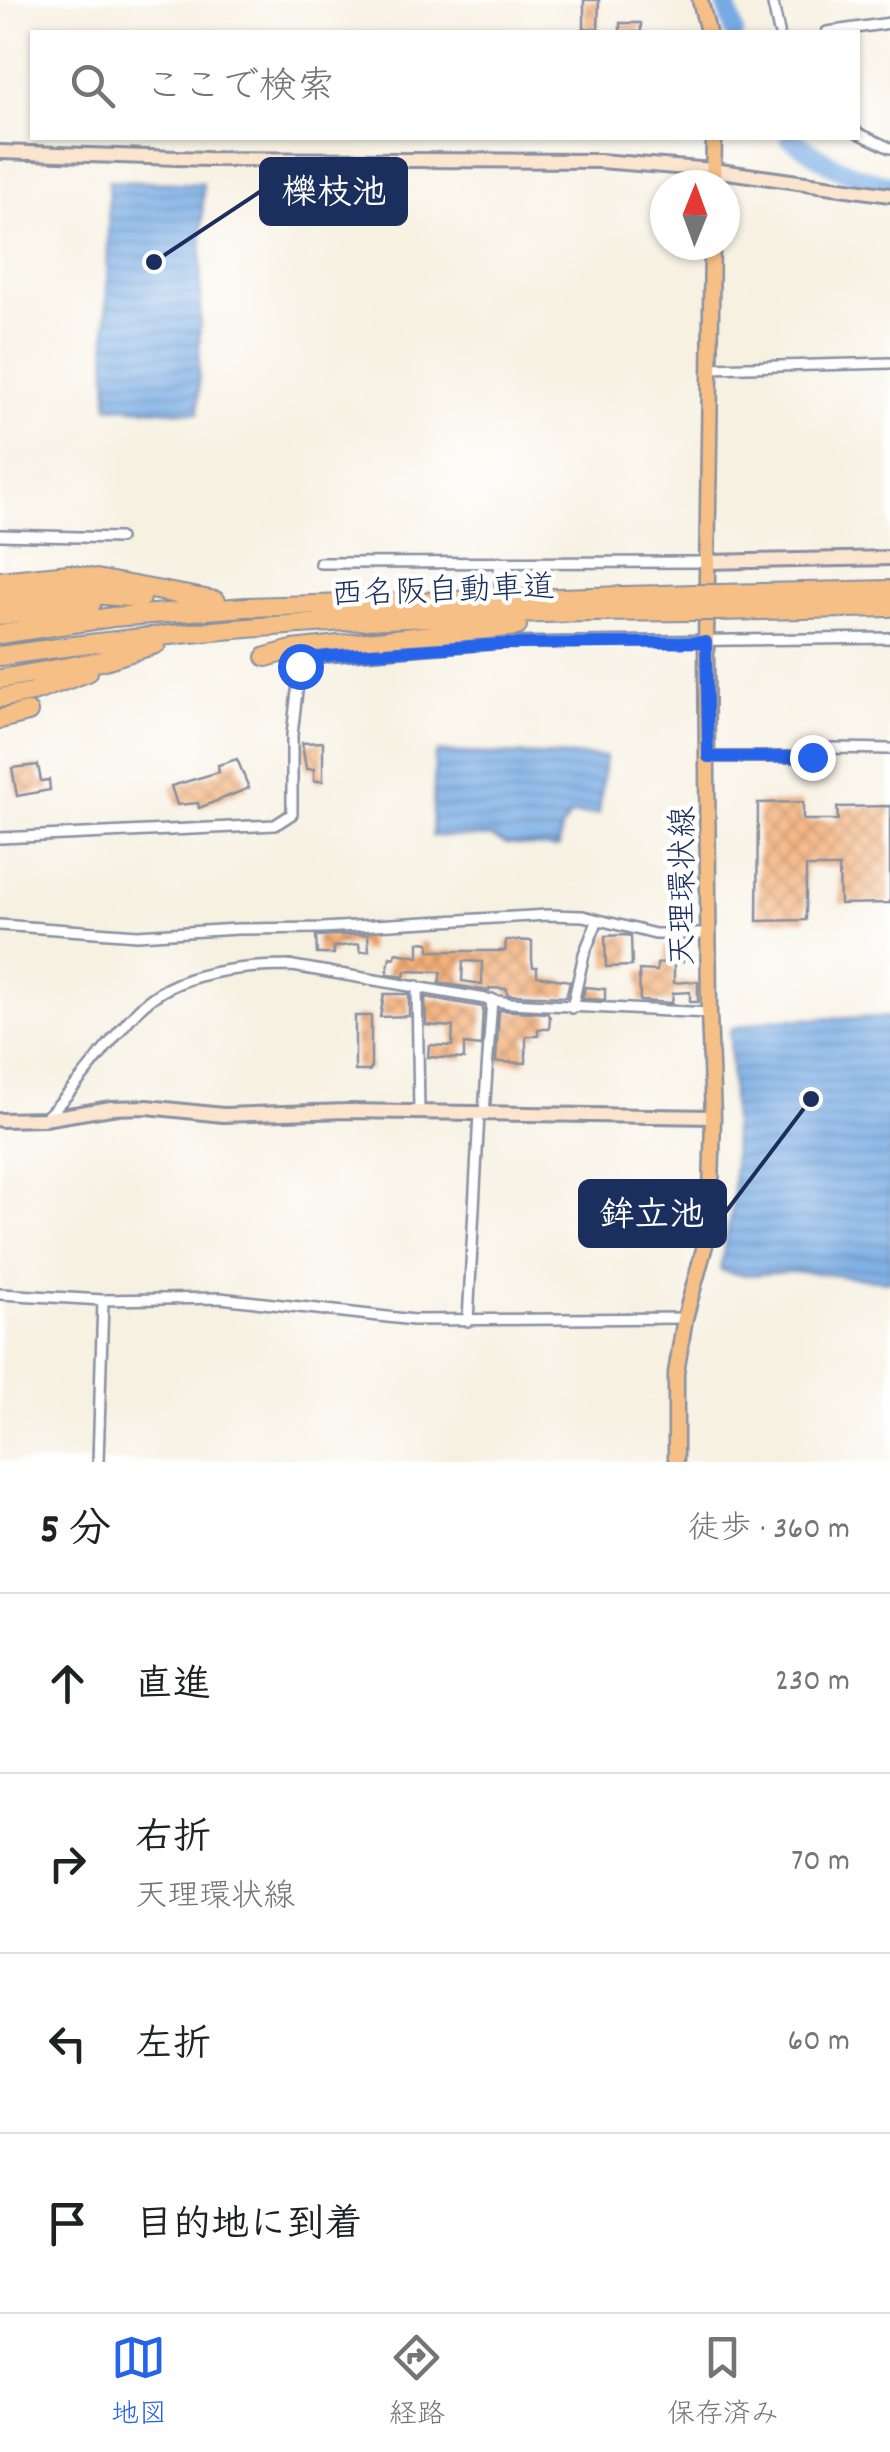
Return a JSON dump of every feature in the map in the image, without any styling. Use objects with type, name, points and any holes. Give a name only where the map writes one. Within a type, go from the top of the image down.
[{"type":"highway","points":[[0,581],[69,574],[246,607]]},
{"type":"highway","points":[[0,590],[48,584],[246,607]]},
{"type":"highway","name":"西名阪自動車道","points":[[718,602],[890,590]]},
{"type":"highway","points":[[0,598],[52,591],[246,607]]},
{"type":"highway","points":[[0,606],[50,598],[246,607]]},
{"type":"highway","name":"西名阪自動車道","points":[[0,659],[105,640],[210,631],[359,620],[635,611],[694,602]]},
{"type":"highway","name":"西名阪自動車道","points":[[0,634],[113,617],[246,607],[694,602],[890,606]]},
{"type":"highway","points":[[0,615],[81,604],[246,607]]},
{"type":"highway","points":[[0,623],[95,609],[246,607]]},
{"type":"highway","points":[[266,657],[292,650],[531,624],[620,620],[635,611]]},
{"type":"highway","points":[[0,680],[102,660],[210,631]]},
{"type":"highway","points":[[0,671],[210,631]]},
{"type":"highway","points":[[0,698],[34,692],[148,646]]},
{"type":"highway","points":[[0,688],[98,668]]},
{"type":"highway","points":[[0,716],[28,712]]},
{"type":"main road","points":[[700,0],[708,30]]},
{"type":"main road","points":[[713,170],[714,140]]},
{"type":"main road","name":"天理環状線","points":[[676,1462],[676,1373],[685,1318],[710,1227],[713,1118],[708,1013],[706,562],[712,260]]},
{"type":"street","points":[[772,0],[779,30]]},
{"type":"street","points":[[839,30],[890,22]]},
{"type":"street","points":[[860,135],[890,148]]},
{"type":"street","points":[[0,152],[207,159],[600,161],[660,170]]},
{"type":"street","points":[[740,180],[890,194]]},
{"type":"street","points":[[710,368],[890,363]]},
{"type":"street","points":[[0,535],[118,538]]},
{"type":"street","points":[[320,562],[890,558]]},
{"type":"street","points":[[499,562],[500,584]]},
{"type":"street","points":[[0,838],[275,825],[292,814],[292,736],[300,666],[312,658],[500,640],[706,642],[890,638]]},
{"type":"street","points":[[708,757],[812,757],[832,748],[890,749]]},
{"type":"street","points":[[0,924],[137,935],[548,914],[584,916],[655,934],[708,934]]},
{"type":"street","points":[[572,1008],[584,954],[597,922]]},
{"type":"street","points":[[44,1118],[61,1103],[141,1006],[206,974],[256,966],[293,966],[492,999],[572,1008],[708,1013]]},
{"type":"street","points":[[416,986],[419,1112]]},
{"type":"street","points":[[468,1321],[492,999]]},
{"type":"street","points":[[0,1120],[148,1107],[223,1116],[419,1112],[713,1118]]},
{"type":"street","points":[[0,1294],[103,1300],[220,1298],[414,1320],[685,1318]]},
{"type":"street","points":[[98,1462],[103,1300]]},
{"type":"water","points":[[109,181],[203,184],[198,413],[108,406]]},
{"type":"water","points":[[438,752],[605,757],[599,814],[571,815],[561,829],[559,847],[553,848],[506,844],[491,837],[432,836]]},
{"type":"water","points":[[890,1017],[890,1281],[801,1272],[751,1275],[720,1270],[732,1208],[734,1166],[730,1032],[770,1020]]},
{"type":"building","points":[[584,0],[599,0],[598,29],[584,28]]},
{"type":"building","points":[[620,23],[641,23],[641,30],[620,30]]},
{"type":"building","points":[[323,742],[323,781],[314,781],[314,769],[306,769],[302,743]]},
{"type":"building","points":[[237,759],[249,788],[199,808],[198,803],[177,805],[171,786],[219,772],[218,765]]},
{"type":"building","points":[[38,765],[41,781],[49,780],[50,790],[17,796],[12,768]]},
{"type":"building","points":[[803,802],[803,820],[838,820],[837,807],[890,806],[890,903],[840,904],[839,867],[806,867],[806,920],[757,921],[758,803]]},
{"type":"building","points":[[368,934],[369,951],[360,952],[359,944],[334,947],[334,954],[317,954],[316,936]]},
{"type":"building","points":[[605,936],[631,936],[632,966],[606,967]]},
{"type":"building","points":[[506,940],[532,941],[537,976],[570,981],[566,997],[510,995],[507,989],[489,991],[439,983],[441,972],[405,971],[404,977],[387,974],[390,957],[395,958],[396,953],[419,957],[419,942],[429,943],[429,951],[505,951]],"holes":[[[463,961],[482,962],[482,984],[462,981]]]},
{"type":"building","points":[[665,946],[683,946],[683,962],[674,962],[674,983],[698,981],[698,1002],[690,1002],[690,992],[673,993],[672,1003],[640,1001],[639,970],[657,971],[657,964],[665,962]]},
{"type":"building","points":[[585,987],[605,989],[605,1000],[582,999]]},
{"type":"building","points":[[384,994],[409,994],[409,1016],[380,1017]]},
{"type":"building","points":[[425,997],[483,1007],[481,1046],[464,1044],[464,1059],[428,1057],[429,1045],[452,1046],[453,1027],[426,1025]]},
{"type":"building","points":[[499,1010],[547,1013],[550,1017],[549,1029],[538,1029],[538,1036],[526,1036],[526,1063],[496,1062]]},
{"type":"building","points":[[355,1016],[371,1016],[369,1071],[355,1071]]},
{"type":"waterway","points":[[725,0],[733,30]]},
{"type":"waterway","points":[[793,140],[837,168],[890,185]]},
{"type":"place","name":"櫟枝池","points":[[154,262]]},
{"type":"place","name":"鉾立池","points":[[811,1099]]},
{"type":"route","points":[[300,666],[312,658],[327,656],[500,644],[706,642],[708,757],[812,757]]}]
